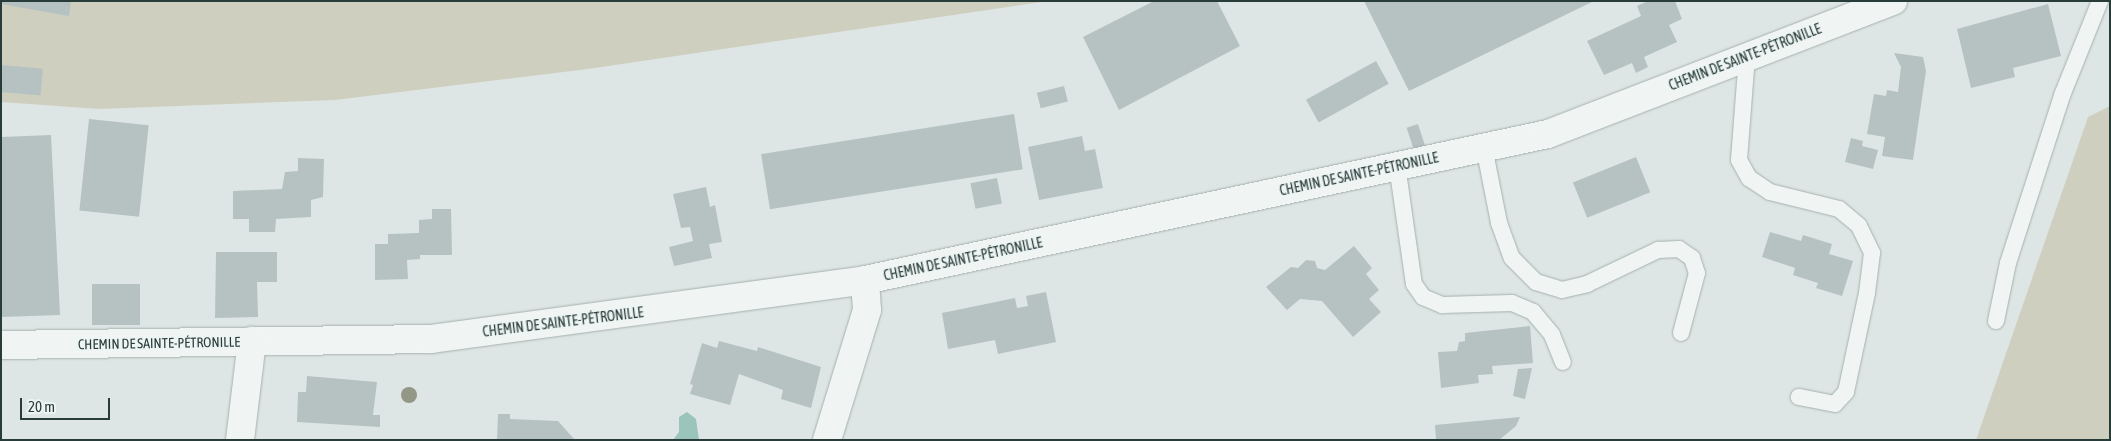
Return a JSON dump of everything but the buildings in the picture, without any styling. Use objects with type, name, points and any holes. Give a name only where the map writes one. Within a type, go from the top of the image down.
[{"type":"street","name":"CHEMIN DE SAINTE-PÉTRONILLE","points":[[1,345],[431,339],[865,280],[1548,134],[1892,1]]},
{"type":"street","points":[[827,440],[867,310],[865,280]]},
{"type":"street","points":[[240,440],[252,341]]},
{"type":"lane","points":[[1996,321],[2008,263],[2062,93],[2100,1]]},
{"type":"lane","points":[[1747,56],[1739,160],[1749,178],[1770,192],[1839,209],[1859,226],[1872,253],[1867,293],[1846,392],[1835,404],[1799,397]]},
{"type":"lane","points":[[1484,147],[1499,223],[1512,258],[1536,282],[1562,290],[1586,284],[1658,250],[1679,250],[1692,258],[1697,273],[1681,333]]},
{"type":"lane","points":[[1397,165],[1414,284],[1423,297],[1442,304],[1512,304],[1533,312],[1552,335],[1563,362]]},
{"type":"shaded area","points":[[1,1],[1048,1],[588,69],[335,100],[99,109],[1,102]]},
{"type":"shaded area","points":[[2110,106],[2110,440],[1976,440],[2088,117]]},
{"type":"shaded area","points":[[687,412],[696,419],[699,440],[673,440],[679,432],[679,417]]}]
